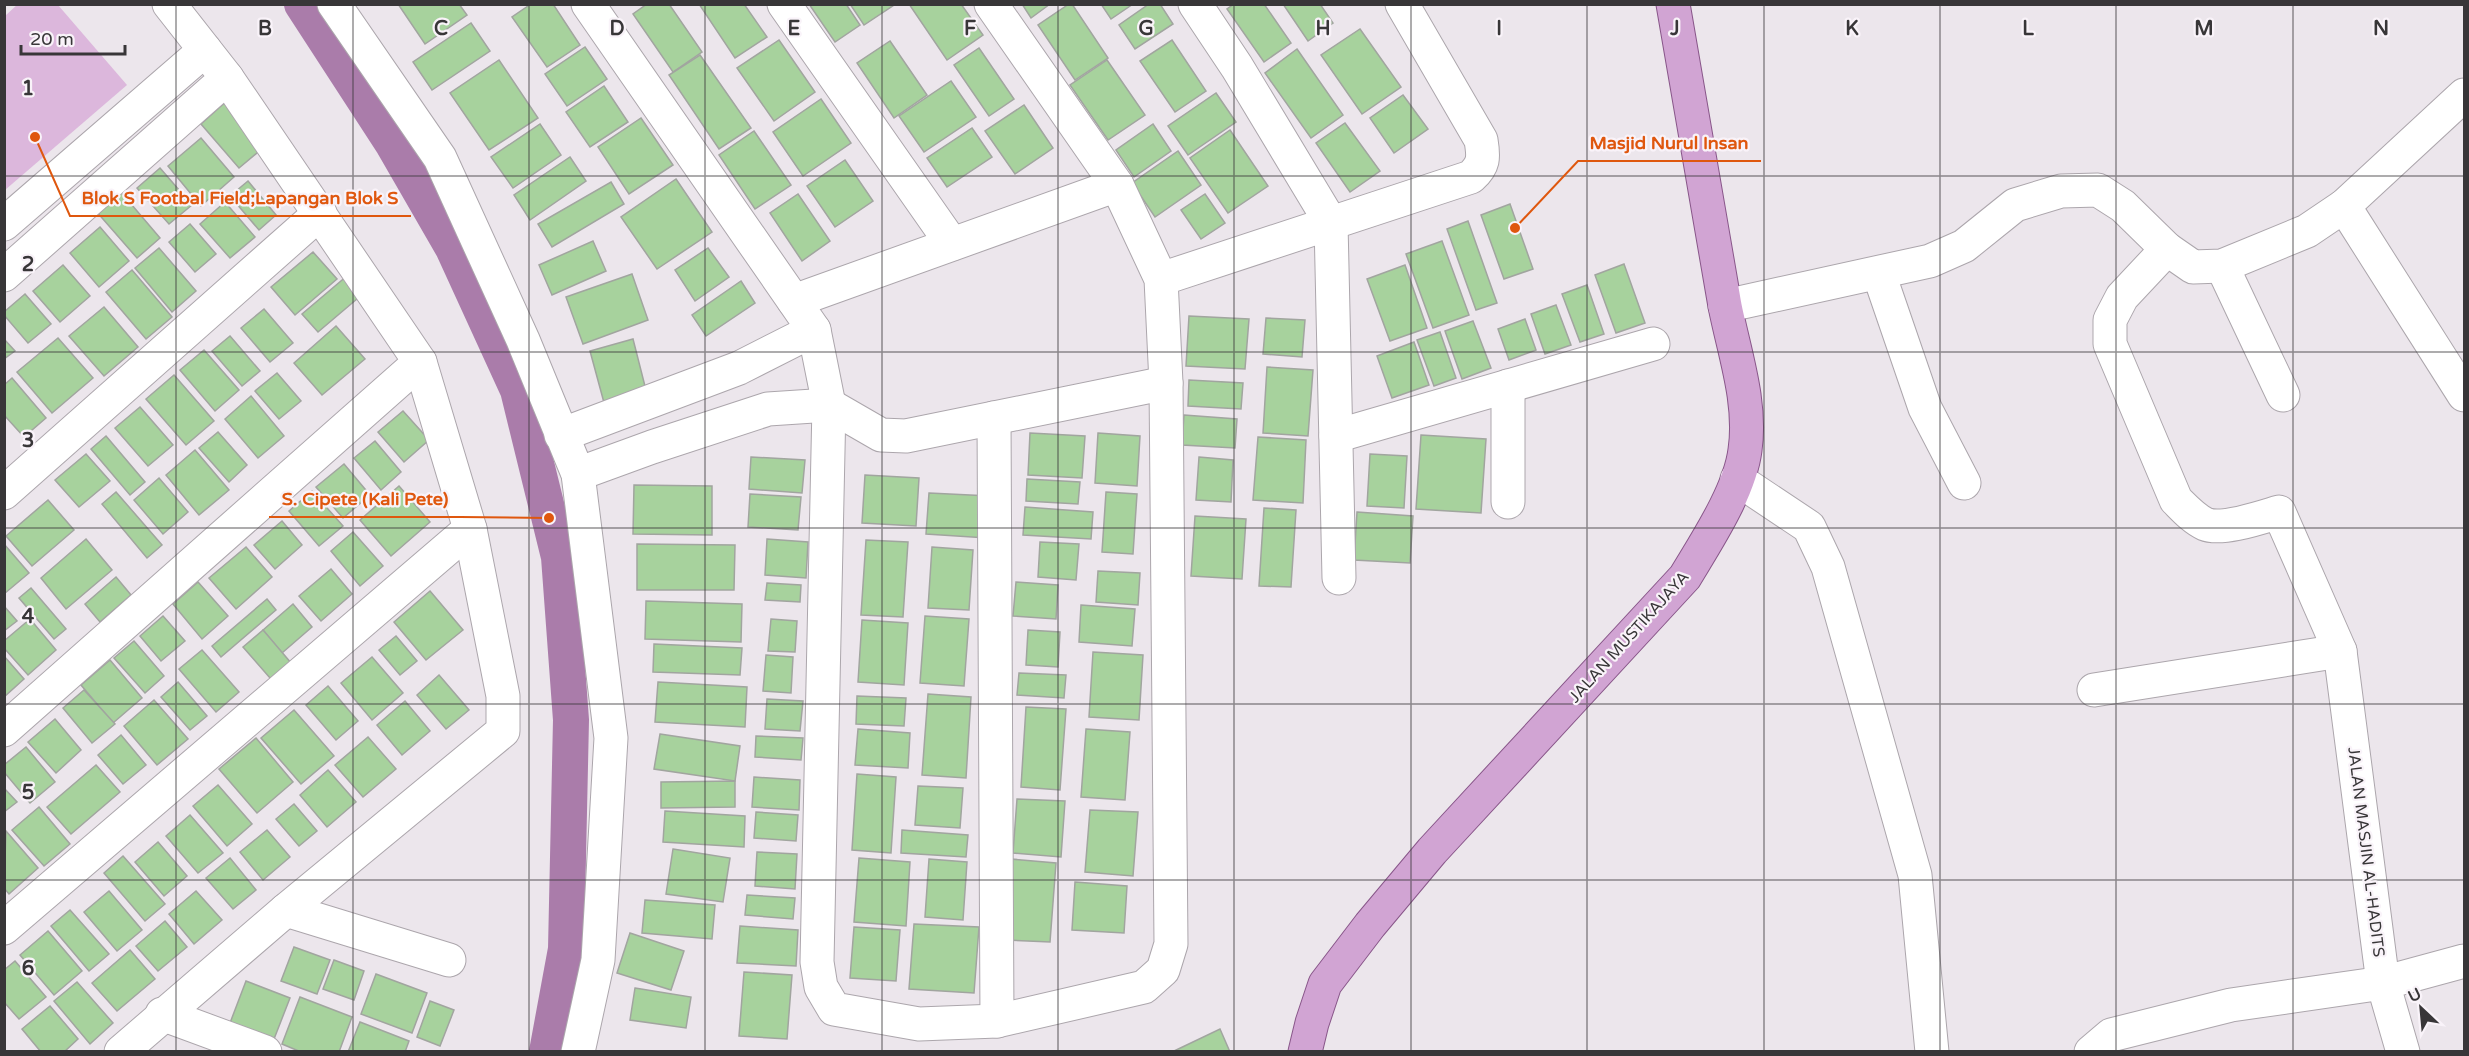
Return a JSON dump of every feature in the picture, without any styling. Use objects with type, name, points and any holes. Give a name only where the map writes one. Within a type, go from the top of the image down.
[{"type":"main road","name":"JALAN MUSTIKAJAYA","points":[[1305,1052],[1325,984],[1342,959],[1432,851],[1685,577],[1714,529],[1737,479],[1745,451],[1746,419],[1742,386],[1725,306],[1673,4]]},
{"type":"street","points":[[121,1052],[162,1014],[503,731],[503,696],[470,529],[420,362],[228,78],[169,4]]},
{"type":"street","points":[[334,4],[440,158],[523,340],[578,474],[611,738],[598,960],[578,1052]]},
{"type":"street","points":[[588,4],[814,330],[829,405],[817,962],[821,987],[834,1009],[919,1024],[997,1021],[1144,987],[1163,969],[1171,945],[1166,383],[1161,279],[1117,185],[991,4]]},
{"type":"street","points":[[784,4],[952,244]]},
{"type":"street","points":[[1195,4],[1237,67],[1331,223],[1339,579]]},
{"type":"street","points":[[1161,279],[1471,177],[1481,167],[1484,158],[1481,141],[1402,4]]},
{"type":"street","points":[[4,224],[206,50]]},
{"type":"street","points":[[4,275],[228,78]]},
{"type":"street","points":[[1725,306],[1930,261],[1964,246],[2015,205],[2061,191],[2098,190],[2122,206],[2167,249],[2193,267],[2222,266],[2307,231],[2344,206],[2464,95]]},
{"type":"street","points":[[794,301],[1117,185]]},
{"type":"street","points":[[2344,206],[2464,395]]},
{"type":"street","points":[[4,493],[320,213]]},
{"type":"street","name":"JALAN MASJIN AL-HADITS","points":[[2167,249],[2122,297],[2110,320],[2110,344],[2176,500],[2190,514],[2207,525],[2225,525],[2279,512],[2340,651],[2384,983],[2403,1052]]},
{"type":"street","points":[[2222,266],[2283,395]]},
{"type":"street","points":[[1878,274],[1925,408],[1964,483]]},
{"type":"street","points":[[561,435],[739,368],[814,330]]},
{"type":"street","points":[[1336,436],[1653,344]]},
{"type":"street","points":[[4,730],[420,362]]},
{"type":"street","points":[[578,474],[652,447],[768,410],[829,405],[881,435],[906,436],[1166,383]]},
{"type":"street","points":[[1508,386],[1508,502]]},
{"type":"street","points":[[994,418],[997,1021]]},
{"type":"street","points":[[1737,479],[1809,527],[1828,567],[1915,875],[1932,1052]]},
{"type":"street","points":[[4,928],[470,529]]},
{"type":"street","points":[[2094,690],[2340,651]]},
{"type":"street","points":[[286,910],[449,960]]},
{"type":"street","points":[[2091,1052],[2111,1035],[2231,1005],[2384,983],[2464,961]]},
{"type":"street","points":[[162,1014],[265,1052]]},
{"type":"shaded area","points":[[18,4],[58,5],[127,85],[5,190],[5,16]]},
{"type":"building","points":[[398,4],[459,4],[467,15],[425,44]]},
{"type":"building","points":[[531,4],[553,4],[580,45],[547,67],[512,17]]},
{"type":"building","points":[[647,4],[669,4],[702,52],[673,72],[633,14]]},
{"type":"building","points":[[699,4],[744,4],[767,37],[735,58]]},
{"type":"building","points":[[809,4],[846,4],[860,25],[835,42]]},
{"type":"building","points":[[850,4],[894,4],[894,5],[864,25]]},
{"type":"building","points":[[909,4],[961,4],[983,35],[947,60]]},
{"type":"building","points":[[1022,4],[1050,4],[1031,18]]},
{"type":"building","points":[[1072,4],[1108,58],[1075,80],[1038,25]]},
{"type":"building","points":[[1101,4],[1133,4],[1111,19]]},
{"type":"building","points":[[1149,4],[1160,4],[1173,24],[1135,49],[1119,25]]},
{"type":"building","points":[[1234,4],[1264,4],[1291,43],[1264,62],[1227,9]]},
{"type":"building","points":[[1283,4],[1320,4],[1333,23],[1308,41]]},
{"type":"building","points":[[471,23],[490,51],[432,90],[413,62]]},
{"type":"building","points":[[1360,29],[1401,87],[1362,114],[1321,55]]},
{"type":"building","points":[[779,40],[815,92],[774,121],[737,68]]},
{"type":"building","points":[[1172,40],[1206,91],[1175,112],[1140,61]]},
{"type":"building","points":[[890,41],[927,95],[894,118],[857,63]]},
{"type":"building","points":[[585,47],[607,79],[567,106],[545,74]]},
{"type":"building","points":[[979,48],[1014,99],[989,116],[954,65]]},
{"type":"building","points":[[1297,49],[1343,115],[1311,138],[1265,73]]},
{"type":"building","points":[[700,55],[751,128],[719,149],[669,75]]},
{"type":"building","points":[[499,60],[538,118],[489,150],[450,93]]},
{"type":"building","points":[[1107,60],[1145,115],[1108,140],[1070,85]]},
{"type":"building","points":[[951,81],[976,117],[924,152],[899,116]]},
{"type":"building","points":[[604,86],[628,122],[590,147],[566,112]]},
{"type":"building","points":[[1216,93],[1236,122],[1188,155],[1168,126]]},
{"type":"building","points":[[1403,95],[1428,129],[1394,153],[1370,118]]},
{"type":"building","points":[[230,98],[269,143],[239,168],[201,124]]},
{"type":"building","points":[[821,99],[851,143],[803,176],[773,132]]},
{"type":"building","points":[[1024,105],[1053,148],[1015,174],[985,131]]},
{"type":"building","points":[[641,118],[673,165],[629,194],[598,147]]},
{"type":"building","points":[[1345,123],[1380,171],[1350,192],[1316,143]]},
{"type":"building","points":[[540,124],[561,155],[513,188],[491,157]]},
{"type":"building","points":[[1153,124],[1171,151],[1134,177],[1116,150]]},
{"type":"building","points":[[972,128],[992,157],[947,187],[927,158]]},
{"type":"building","points":[[1230,130],[1268,186],[1228,213],[1190,158]]},
{"type":"building","points":[[754,131],[791,185],[755,209],[719,155]]},
{"type":"building","points":[[201,138],[234,177],[201,206],[168,166]]},
{"type":"building","points":[[1178,151],[1201,185],[1155,217],[1132,183]]},
{"type":"building","points":[[570,157],[586,181],[530,220],[514,195]]},
{"type":"building","points":[[845,160],[873,201],[835,227],[807,186]]},
{"type":"building","points":[[160,168],[192,205],[169,224],[137,188]]},
{"type":"building","points":[[676,179],[712,232],[657,269],[621,217]]},
{"type":"building","points":[[248,181],[276,215],[259,230],[230,196]]},
{"type":"building","points":[[611,182],[624,204],[552,247],[538,224]]},
{"type":"building","points":[[120,191],[160,238],[137,258],[96,211]]},
{"type":"building","points":[[798,194],[830,241],[802,261],[770,213]]},
{"type":"building","points":[[1205,194],[1225,223],[1201,239],[1181,210]]},
{"type":"building","points":[[225,202],[255,237],[230,258],[200,224]]},
{"type":"building","points":[[1510,204],[1533,269],[1504,279],[1481,215]]},
{"type":"building","points":[[1468,221],[1497,303],[1476,310],[1447,229]]},
{"type":"building","points":[[190,224],[216,254],[195,272],[169,242]]},
{"type":"building","points":[[100,227],[129,261],[99,287],[70,253]]},
{"type":"building","points":[[593,241],[606,271],[552,295],[539,265]]},
{"type":"building","points":[[1442,241],[1469,315],[1433,328],[1406,254]]},
{"type":"building","points":[[159,248],[196,291],[172,312],[135,268]]},
{"type":"building","points":[[708,248],[729,277],[695,301],[675,270]]},
{"type":"building","points":[[313,252],[337,279],[295,315],[271,287]]},
{"type":"building","points":[[1624,264],[1645,323],[1616,333],[1595,275]]},
{"type":"building","points":[[63,265],[90,296],[60,322],[33,291]]},
{"type":"building","points":[[1405,265],[1427,328],[1390,341],[1367,279]]},
{"type":"building","points":[[132,270],[172,317],[146,339],[106,292]]},
{"type":"building","points":[[632,274],[648,320],[583,344],[566,297]]},
{"type":"building","points":[[348,275],[364,293],[318,332],[302,314]]},
{"type":"building","points":[[741,281],[755,303],[706,336],[692,315]]},
{"type":"building","points":[[1587,285],[1604,334],[1580,342],[1562,294]]},
{"type":"building","points":[[25,294],[51,324],[28,343],[4,315],[4,312]]},
{"type":"building","points":[[1556,305],[1571,345],[1545,354],[1531,314]]},
{"type":"building","points":[[104,307],[138,347],[104,376],[69,336]]},
{"type":"building","points":[[264,309],[293,343],[270,362],[241,328]]},
{"type":"building","points":[[1189,316],[1249,319],[1245,369],[1186,366]]},
{"type":"building","points":[[1266,318],[1305,320],[1302,357],[1263,354]]},
{"type":"building","points":[[1525,319],[1536,350],[1509,360],[1498,329]]},
{"type":"building","points":[[1473,321],[1491,368],[1462,379],[1445,331]]},
{"type":"building","points":[[336,326],[365,359],[322,395],[294,363]]},
{"type":"building","points":[[1440,332],[1456,378],[1434,386],[1417,340]]},
{"type":"building","points":[[230,336],[260,371],[242,386],[212,351]]},
{"type":"building","points":[[58,338],[93,378],[52,413],[17,372]]},
{"type":"building","points":[[4,339],[15,351],[4,359]]},
{"type":"building","points":[[633,339],[648,398],[606,410],[590,351]]},
{"type":"building","points":[[1414,342],[1429,385],[1392,398],[1377,356]]},
{"type":"building","points":[[204,350],[239,390],[215,411],[180,370]]},
{"type":"building","points":[[1267,367],[1313,370],[1308,436],[1263,433]]},
{"type":"building","points":[[277,373],[301,401],[279,419],[255,391]]},
{"type":"building","points":[[174,375],[214,421],[186,445],[146,399]]},
{"type":"building","points":[[12,378],[46,418],[24,437],[4,415],[4,385]]},
{"type":"building","points":[[1189,380],[1243,383],[1241,409],[1188,406]]},
{"type":"building","points":[[251,396],[284,436],[258,458],[225,419]]},
{"type":"building","points":[[140,407],[173,445],[148,466],[115,428]]},
{"type":"building","points":[[403,411],[429,440],[404,462],[378,432]]},
{"type":"building","points":[[1184,415],[1237,419],[1235,448],[1182,445]]},
{"type":"building","points":[[218,432],[247,465],[229,482],[199,448]]},
{"type":"building","points":[[1030,433],[1085,436],[1082,478],[1028,475]]},
{"type":"building","points":[[1098,433],[1140,436],[1137,486],[1095,483]]},
{"type":"building","points":[[1421,435],[1486,439],[1481,513],[1416,509]]},
{"type":"building","points":[[106,436],[145,482],[130,495],[91,449]]},
{"type":"building","points":[[1258,437],[1306,440],[1303,503],[1253,500]]},
{"type":"building","points":[[375,441],[401,472],[381,490],[354,458]]},
{"type":"building","points":[[195,450],[229,490],[199,515],[166,475]]},
{"type":"building","points":[[86,454],[110,481],[79,507],[55,480]]},
{"type":"building","points":[[1370,454],[1407,456],[1404,508],[1367,506]]},
{"type":"building","points":[[751,457],[805,460],[802,493],[749,489]]},
{"type":"building","points":[[1199,457],[1233,460],[1231,502],[1196,500]]},
{"type":"building","points":[[344,464],[370,495],[343,518],[316,487]]},
{"type":"building","points":[[865,475],[919,478],[916,526],[862,523]]},
{"type":"building","points":[[159,478],[188,512],[163,534],[134,500]]},
{"type":"building","points":[[1027,479],[1080,482],[1078,504],[1026,501]]},
{"type":"building","points":[[634,485],[712,486],[712,535],[633,534]]},
{"type":"building","points":[[399,486],[430,522],[391,556],[360,520]]},
{"type":"building","points":[[312,491],[343,526],[319,546],[289,511]]},
{"type":"building","points":[[116,492],[162,545],[147,558],[102,504]]},
{"type":"building","points":[[1106,492],[1137,494],[1133,554],[1102,552]]},
{"type":"building","points":[[929,493],[990,496],[987,538],[926,534]]},
{"type":"building","points":[[750,494],[801,497],[798,530],[748,527]]},
{"type":"building","points":[[48,500],[74,530],[32,566],[6,536]]},
{"type":"building","points":[[1025,507],[1093,512],[1091,539],[1023,535]]},
{"type":"building","points":[[1264,508],[1296,510],[1291,587],[1259,586]]},
{"type":"building","points":[[1357,512],[1413,516],[1410,563],[1354,560]]},
{"type":"building","points":[[1195,516],[1246,519],[1242,579],[1191,576]]},
{"type":"building","points":[[282,521],[302,545],[275,569],[254,545]]},
{"type":"building","points":[[353,532],[383,566],[360,586],[331,551]]},
{"type":"building","points":[[86,539],[112,570],[66,609],[41,578]]},
{"type":"building","points":[[767,539],[808,542],[806,578],[765,575]]},
{"type":"building","points":[[866,540],[908,542],[903,617],[861,615]]},
{"type":"building","points":[[1040,542],[1079,544],[1076,580],[1038,577]]},
{"type":"building","points":[[4,544],[29,573],[4,594]]},
{"type":"building","points":[[637,544],[735,545],[734,590],[637,590]]},
{"type":"building","points":[[246,547],[272,577],[236,609],[209,578]]},
{"type":"building","points":[[932,547],[973,550],[969,610],[928,608]]},
{"type":"building","points":[[331,569],[352,594],[321,621],[299,596]]},
{"type":"building","points":[[1098,571],[1140,573],[1138,605],[1096,602]]},
{"type":"building","points":[[116,577],[131,595],[100,622],[85,604]]},
{"type":"building","points":[[198,582],[228,616],[202,639],[173,604]]},
{"type":"building","points":[[1016,582],[1058,585],[1056,619],[1013,616]]},
{"type":"building","points":[[767,583],[801,585],[800,602],[765,600]]},
{"type":"building","points":[[31,588],[66,629],[54,639],[19,598]]},
{"type":"building","points":[[430,591],[463,630],[426,660],[394,622]]},
{"type":"building","points":[[267,599],[276,610],[221,657],[212,646]]},
{"type":"building","points":[[646,601],[742,604],[741,642],[645,639]]},
{"type":"building","points":[[293,604],[312,627],[282,653],[263,630]]},
{"type":"building","points":[[1081,605],[1135,609],[1132,646],[1079,642]]},
{"type":"building","points":[[4,606],[17,621],[4,631]]},
{"type":"building","points":[[163,616],[185,641],[161,661],[140,636]]},
{"type":"building","points":[[925,616],[969,619],[964,686],[920,683]]},
{"type":"building","points":[[30,619],[56,650],[28,675],[4,648],[4,641]]},
{"type":"building","points":[[771,619],[797,621],[795,652],[768,651]]},
{"type":"building","points":[[862,620],[908,623],[904,685],[858,682]]},
{"type":"building","points":[[263,630],[297,670],[277,686],[243,647]]},
{"type":"building","points":[[1028,630],[1060,632],[1058,667],[1026,665]]},
{"type":"building","points":[[396,636],[417,661],[400,675],[379,650]]},
{"type":"building","points":[[134,641],[164,676],[145,693],[114,658]]},
{"type":"building","points":[[654,644],[742,648],[740,675],[653,672]]},
{"type":"building","points":[[202,650],[239,692],[216,712],[179,669]]},
{"type":"building","points":[[1093,652],[1143,655],[1139,720],[1089,717]]},
{"type":"building","points":[[766,655],[793,657],[791,693],[763,691]]},
{"type":"building","points":[[4,656],[24,679],[4,697]]},
{"type":"building","points":[[372,657],[403,693],[372,720],[341,683]]},
{"type":"building","points":[[110,660],[142,698],[113,723],[81,685]]},
{"type":"building","points":[[1019,673],[1066,675],[1064,698],[1017,695]]},
{"type":"building","points":[[439,675],[469,710],[446,729],[417,695]]},
{"type":"building","points":[[178,682],[207,716],[190,730],[161,697]]},
{"type":"building","points":[[658,682],[747,687],[745,727],[655,722]]},
{"type":"building","points":[[328,686],[358,721],[336,740],[306,705]]},
{"type":"building","points":[[84,690],[115,724],[92,743],[63,708]]},
{"type":"building","points":[[928,694],[971,697],[966,778],[922,775]]},
{"type":"building","points":[[857,696],[906,698],[904,726],[856,724]]},
{"type":"building","points":[[767,699],[803,701],[800,731],[765,729]]},
{"type":"building","points":[[154,700],[188,739],[157,765],[124,726]]},
{"type":"building","points":[[405,701],[430,731],[402,755],[377,725]]},
{"type":"building","points":[[1026,707],[1066,709],[1060,790],[1021,787]]},
{"type":"building","points":[[294,710],[334,756],[301,784],[261,738]]},
{"type":"building","points":[[55,719],[81,750],[56,773],[28,742]]},
{"type":"building","points":[[858,729],[910,733],[908,768],[855,765]]},
{"type":"building","points":[[1086,729],[1130,732],[1125,800],[1081,797]]},
{"type":"building","points":[[660,734],[740,746],[735,781],[654,769]]},
{"type":"building","points":[[121,735],[146,765],[123,784],[98,755]]},
{"type":"building","points":[[756,736],[803,738],[801,760],[755,757]]},
{"type":"building","points":[[368,737],[396,769],[363,797],[335,765]]},
{"type":"building","points":[[256,738],[293,782],[257,813],[219,769]]},
{"type":"building","points":[[26,747],[55,782],[30,803],[4,772],[4,765]]},
{"type":"building","points":[[96,765],[120,792],[71,834],[47,807]]},
{"type":"building","points":[[328,770],[356,802],[327,827],[300,795]]},
{"type":"building","points":[[857,774],[896,777],[891,853],[852,850]]},
{"type":"building","points":[[754,777],[800,780],[799,810],[752,807]]},
{"type":"building","points":[[735,781],[735,807],[661,808],[661,782]]},
{"type":"building","points":[[218,785],[252,824],[227,846],[193,806]]},
{"type":"building","points":[[918,786],[963,788],[960,828],[915,825]]},
{"type":"building","points":[[4,788],[17,802],[4,812]]},
{"type":"building","points":[[1017,799],[1065,801],[1061,857],[1013,853]]},
{"type":"building","points":[[294,804],[317,831],[299,846],[276,819]]},
{"type":"building","points":[[39,807],[70,844],[44,866],[12,830]]},
{"type":"building","points":[[1090,810],[1138,812],[1133,876],[1085,872]]},
{"type":"building","points":[[665,811],[745,816],[744,847],[663,842]]},
{"type":"building","points":[[756,812],[798,815],[796,841],[754,838]]},
{"type":"building","points":[[190,815],[223,853],[198,873],[166,836]]},
{"type":"building","points":[[267,830],[290,857],[263,880],[240,852]]},
{"type":"building","points":[[902,830],[968,835],[966,857],[901,853]]},
{"type":"building","points":[[6,831],[38,868],[9,894],[4,888]]},
{"type":"building","points":[[158,842],[187,876],[164,896],[135,862]]},
{"type":"building","points":[[673,849],[730,858],[723,902],[666,894]]},
{"type":"building","points":[[757,852],[797,854],[795,889],[755,886]]},
{"type":"building","points":[[123,856],[165,904],[145,921],[104,873]]},
{"type":"building","points":[[230,858],[256,890],[233,909],[206,878]]},
{"type":"building","points":[[859,858],[910,862],[906,926],[854,922]]},
{"type":"building","points":[[929,859],[967,862],[963,920],[925,917]]},
{"type":"building","points":[[1011,859],[1056,863],[1050,942],[1006,940]]},
{"type":"building","points":[[1075,882],[1127,886],[1124,933],[1072,930]]},
{"type":"building","points":[[109,891],[142,930],[117,951],[84,912]]},
{"type":"building","points":[[196,891],[222,920],[194,944],[169,914]]},
{"type":"building","points":[[747,895],[795,898],[793,919],[745,915]]},
{"type":"building","points":[[645,900],[715,905],[712,939],[642,933]]},
{"type":"building","points":[[70,910],[109,954],[89,971],[51,926]]},
{"type":"building","points":[[165,921],[187,947],[158,971],[136,946]]},
{"type":"building","points":[[914,924],[979,927],[974,993],[909,989]]},
{"type":"building","points":[[740,926],[798,930],[796,966],[737,963]]},
{"type":"building","points":[[854,927],[900,930],[896,981],[850,978]]},
{"type":"building","points":[[48,931],[82,971],[54,995],[20,955]]},
{"type":"building","points":[[630,933],[684,951],[671,990],[617,973]]},
{"type":"building","points":[[294,947],[330,960],[317,994],[281,981]]},
{"type":"building","points":[[130,950],[155,979],[117,1011],[92,983]]},
{"type":"building","points":[[334,960],[364,971],[354,1000],[323,989]]},
{"type":"building","points":[[15,961],[46,997],[19,1019],[4,1002],[4,970]]},
{"type":"building","points":[[744,972],[792,975],[787,1039],[739,1036]]},
{"type":"building","points":[[376,974],[427,993],[412,1033],[361,1014]]},
{"type":"building","points":[[246,981],[290,998],[274,1039],[230,1023]]},
{"type":"building","points":[[77,982],[113,1023],[90,1044],[54,1001]]},
{"type":"building","points":[[635,988],[691,997],[686,1028],[630,1020]]},
{"type":"building","points":[[300,997],[352,1017],[339,1052],[301,1052],[282,1044]]},
{"type":"building","points":[[430,1001],[454,1010],[440,1046],[417,1037]]},
{"type":"building","points":[[50,1006],[78,1039],[64,1052],[41,1052],[22,1029]]},
{"type":"building","points":[[360,1022],[409,1041],[405,1052],[348,1052]]},
{"type":"building","points":[[1220,1029],[1230,1052],[1172,1052]]},
{"type":"waterway","points":[[302,4],[393,144],[453,248],[518,390],[559,557],[571,720],[566,949],[547,1052]]},
{"type":"place","name":"Blok S Footbal Field;Lapangan Blok S","points":[[35,137]]},
{"type":"place","name":"Masjid Nurul Insan","points":[[1515,228]]},
{"type":"place","name":"S. Cipete (Kali Pete)","points":[[549,518]]}]
